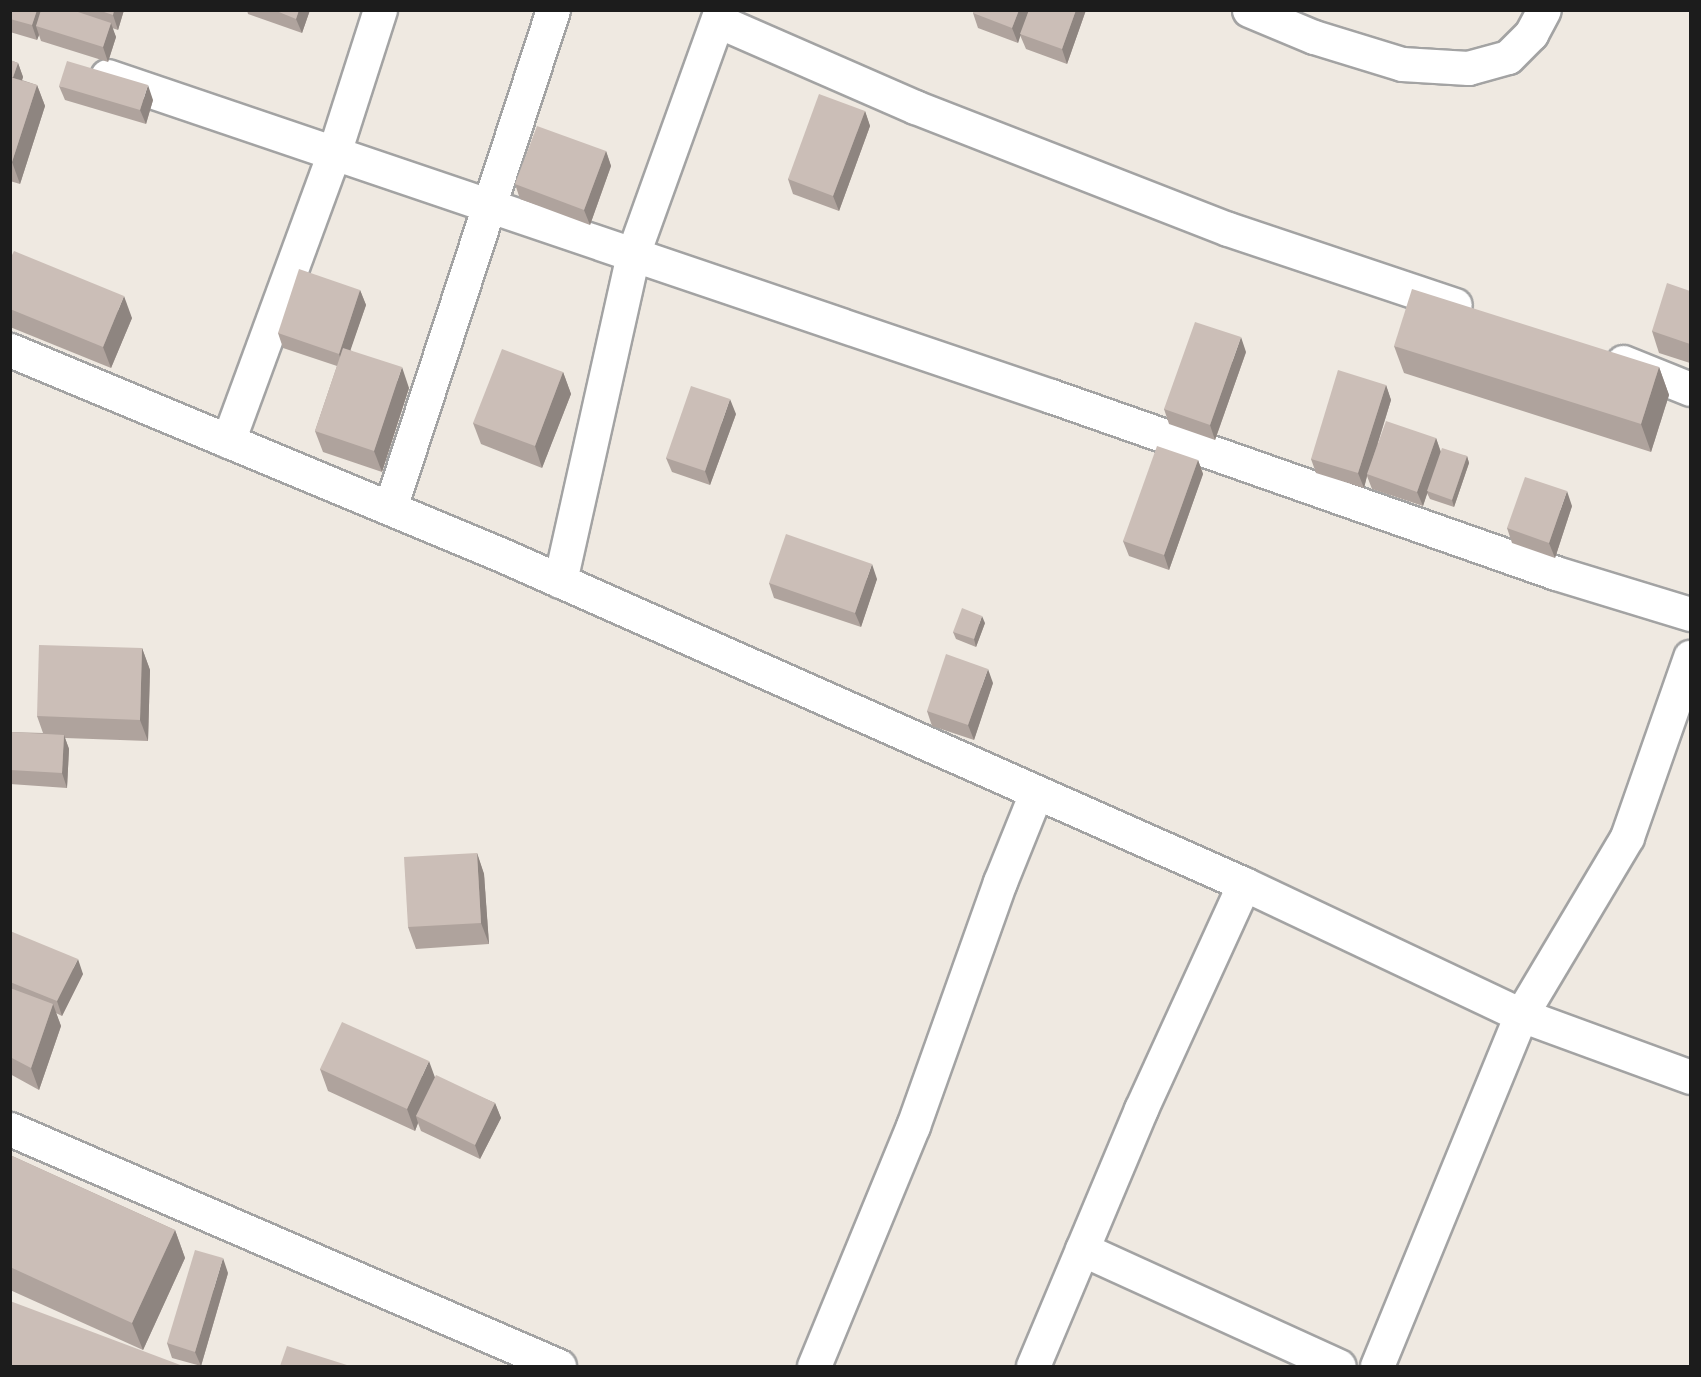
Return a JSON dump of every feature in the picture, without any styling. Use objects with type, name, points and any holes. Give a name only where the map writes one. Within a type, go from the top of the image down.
[{"type":"street","points":[[228,441],[334,153],[380,10]]},
{"type":"street","points":[[390,508],[491,207],[553,10]]},
{"type":"street","points":[[1249,10],[1314,37],[1402,64],[1468,68],[1508,57],[1531,34],[1544,10]]},
{"type":"street","points":[[560,581],[633,254],[720,16],[915,107],[1205,220],[1486,315]]},
{"type":"street","points":[[75,65],[633,254],[1556,573],[1690,614]]},
{"type":"street","points":[[10,350],[560,581],[1244,884],[1521,1015],[1690,1077]]},
{"type":"street","points":[[1598,353],[1690,389]]},
{"type":"street","points":[[1377,1366],[1521,1015],[1628,837],[1690,657]]},
{"type":"street","points":[[814,1366],[913,1126],[1000,882],[1036,793]]},
{"type":"street","points":[[1033,1366],[1141,1109],[1244,884]]},
{"type":"street","points":[[10,1129],[559,1366]]},
{"type":"street","points":[[1082,1249],[1339,1366]]},
{"type":"building","points":[[10,10],[37,10],[32,25],[10,19]]},
{"type":"building","points":[[41,10],[72,10],[111,23],[103,47],[36,26]]},
{"type":"building","points":[[98,10],[114,10],[113,15]]},
{"type":"building","points":[[274,10],[299,10],[296,19]]},
{"type":"building","points":[[974,10],[1019,10],[1012,28],[973,13]]},
{"type":"building","points":[[1029,10],[1076,10],[1062,49],[1020,34]]},
{"type":"building","points":[[10,60],[18,63],[13,77],[10,77]]},
{"type":"building","points":[[67,61],[148,85],[140,110],[59,86]]},
{"type":"building","points":[[10,77],[37,85],[12,162],[10,162]]},
{"type":"building","points":[[819,94],[865,111],[833,196],[788,179]]},
{"type":"building","points":[[537,126],[606,151],[584,210],[515,184]]},
{"type":"building","points":[[14,251],[124,296],[103,347],[10,309],[10,259]]},
{"type":"building","points":[[299,269],[360,290],[339,354],[278,333]]},
{"type":"building","points":[[1667,283],[1690,291],[1690,344],[1652,331]]},
{"type":"building","points":[[1412,289],[1659,367],[1641,424],[1394,346]]},
{"type":"building","points":[[1195,322],[1241,337],[1210,425],[1164,409]]},
{"type":"building","points":[[343,348],[402,367],[374,451],[315,431]]},
{"type":"building","points":[[502,349],[563,372],[535,446],[473,423]]},
{"type":"building","points":[[1338,370],[1386,385],[1358,473],[1311,459]]},
{"type":"building","points":[[691,386],[730,399],[705,471],[666,458]]},
{"type":"building","points":[[1386,421],[1436,438],[1417,492],[1367,474]]},
{"type":"building","points":[[1157,446],[1198,460],[1164,555],[1123,541]]},
{"type":"building","points":[[1442,448],[1467,456],[1452,500],[1427,491]]},
{"type":"building","points":[[1525,477],[1567,491],[1549,543],[1507,528]]},
{"type":"building","points":[[786,534],[872,564],[855,613],[769,583]]},
{"type":"building","points":[[962,608],[982,616],[974,639],[953,632]]},
{"type":"building","points":[[39,645],[142,648],[140,720],[37,716]]},
{"type":"building","points":[[946,654],[988,669],[968,725],[927,711]]},
{"type":"building","points":[[10,732],[64,735],[62,773],[10,770]]},
{"type":"building","points":[[477,853],[481,923],[408,927],[404,857]]},
{"type":"building","points":[[10,931],[78,959],[57,1001],[10,982]]},
{"type":"building","points":[[10,988],[53,1004],[31,1068],[10,1057]]},
{"type":"building","points":[[342,1022],[429,1061],[407,1109],[320,1069]]},
{"type":"building","points":[[436,1075],[495,1103],[475,1145],[416,1116]]},
{"type":"building","points":[[10,1155],[175,1230],[132,1323],[10,1267]]},
{"type":"building","points":[[195,1250],[223,1258],[195,1352],[167,1343]]},
{"type":"building","points":[[10,1301],[183,1366],[10,1366]]},
{"type":"building","points":[[287,1346],[350,1366],[280,1366]]}]
